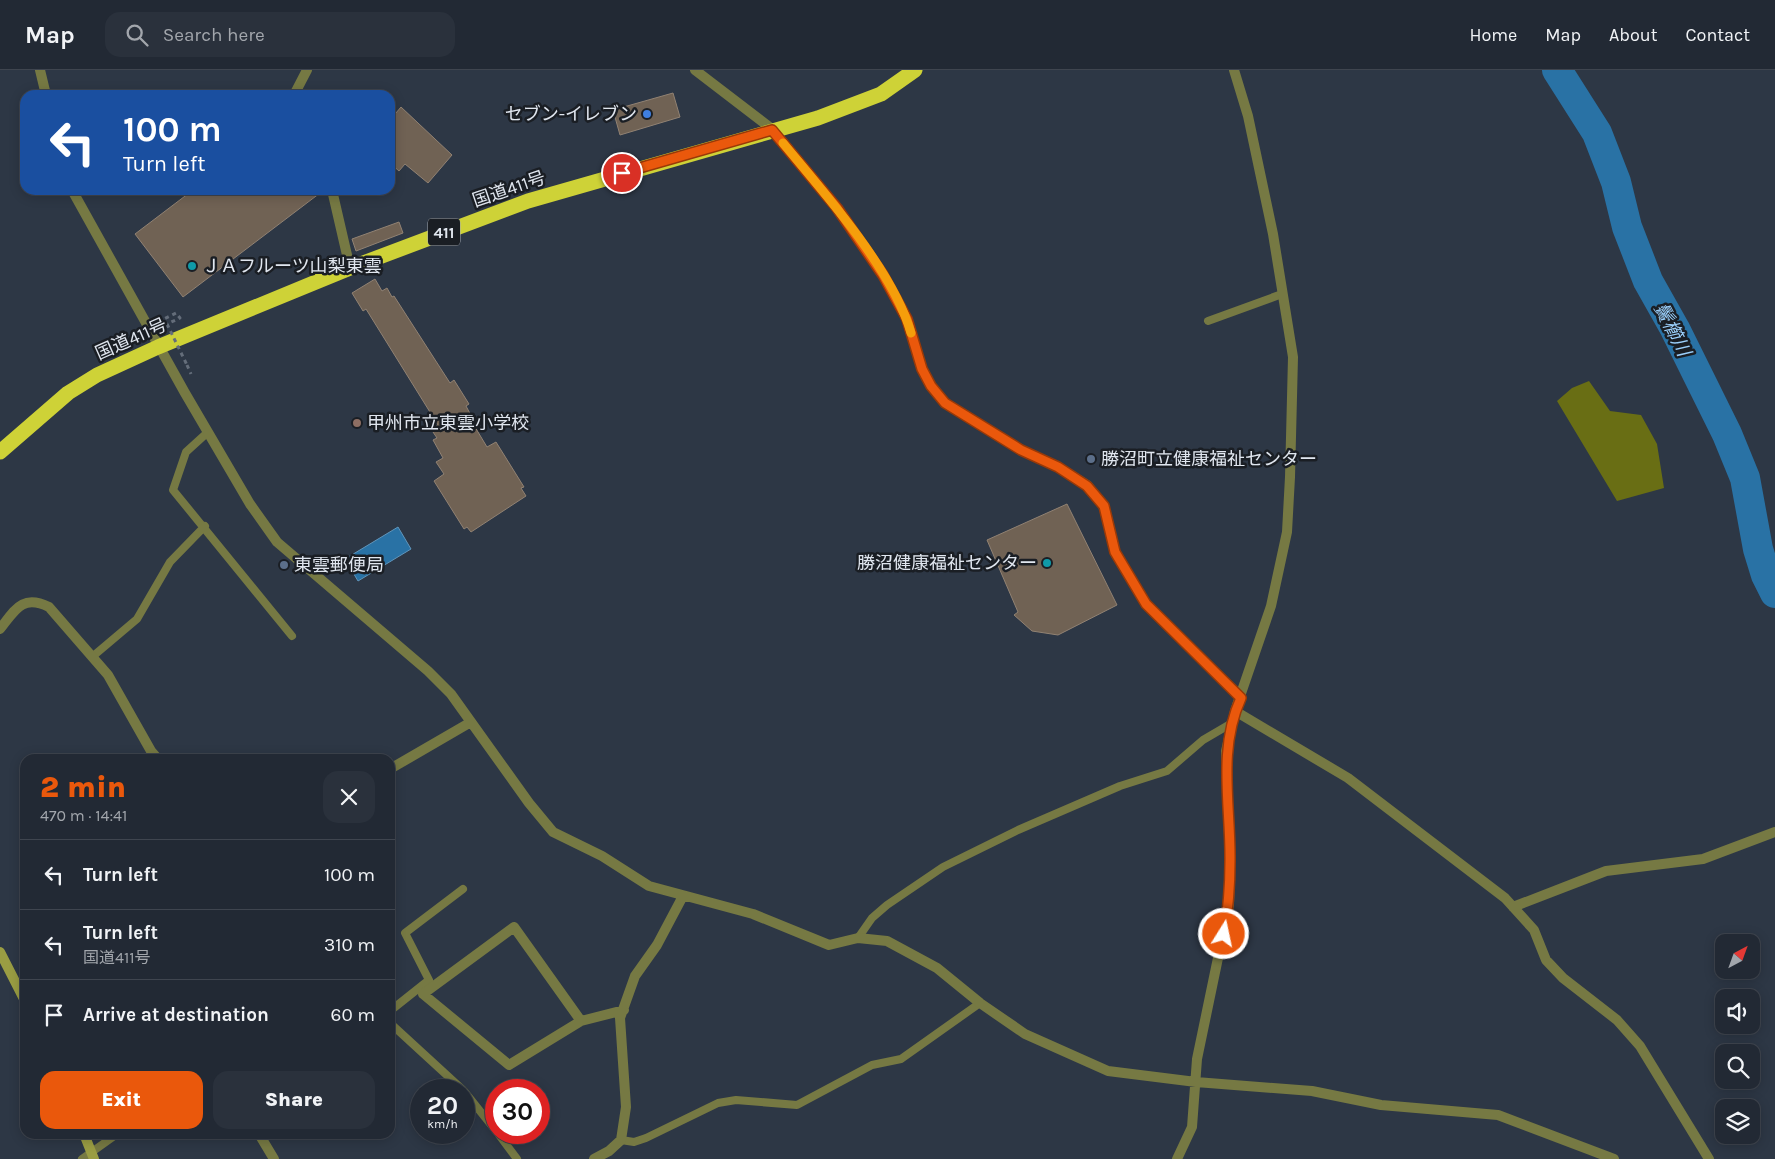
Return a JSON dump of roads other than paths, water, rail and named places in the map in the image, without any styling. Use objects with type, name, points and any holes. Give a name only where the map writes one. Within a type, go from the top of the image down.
[{"type":"highway","name":"国道411号","points":[[0,452],[68,393],[96,375],[158,347],[350,268],[528,201],[818,118],[880,94],[915,70]]},
{"type":"street","points":[[40,70],[45,90]]},
{"type":"street","points":[[297,90],[307,70]]},
{"type":"street","points":[[695,70],[772,130],[837,208],[883,275],[907,319],[922,369],[931,386],[945,403],[1021,450],[1058,467],[1087,486],[1104,506],[1115,552],[1146,604],[1241,698]]},
{"type":"street","points":[[1177,1159],[1192,1127],[1197,1059],[1229,905],[1230,862],[1226,751],[1235,711],[1271,606],[1286,532],[1293,409],[1293,357],[1273,234],[1234,70]]},
{"type":"street","points":[[75,195],[158,347],[250,504],[277,542],[428,671],[451,694],[529,803],[553,832],[602,856],[650,886],[753,914],[830,945],[858,938],[887,941],[937,968],[980,1003],[1025,1034],[1108,1071],[1196,1082],[1312,1091],[1380,1105],[1498,1115],[1614,1159]]},
{"type":"street","points":[[333,195],[350,268]]},
{"type":"street","points":[[0,629],[18,607],[27,602],[38,602],[49,607],[108,675],[154,754]]},
{"type":"street","points":[[1235,711],[1348,778],[1506,898],[1534,930],[1546,960],[1563,978],[1617,1020],[1640,1046],[1709,1159]]},
{"type":"street","points":[[395,766],[471,722]]},
{"type":"street","points":[[1513,907],[1606,871],[1703,859],[1775,832]]},
{"type":"street","points":[[594,1159],[609,1151],[621,1140],[626,1107],[620,1018],[635,976],[657,945],[683,896]]},
{"type":"street","points":[[581,1021],[514,927],[423,994],[508,1065],[581,1021],[624,1010]]},
{"type":"street","points":[[0,952],[20,991]]},
{"type":"street","points":[[86,1139],[93,1156]]},
{"type":"street","points":[[262,1139],[274,1159]]},
{"type":"lane","points":[[1208,321],[1282,294]]},
{"type":"lane","points":[[208,432],[186,452],[173,490],[292,636]]},
{"type":"lane","points":[[92,657],[137,618],[170,562],[204,526]]},
{"type":"lane","points":[[858,938],[872,918],[887,905],[943,867],[1026,826],[1120,786],[1167,771],[1202,740],[1232,723]]},
{"type":"lane","points":[[395,1007],[429,980],[405,933],[463,888]]},
{"type":"lane","points":[[621,1140],[634,1142],[646,1138],[718,1103],[736,1100],[798,1106],[872,1065],[901,1058],[980,1003]]},
{"type":"lane","points":[[395,1028],[451,1079]]},
{"type":"lane","points":[[475,1105],[485,1117]]},
{"type":"lane","points":[[82,1159],[93,1156],[112,1139]]},
{"type":"lane","points":[[506,1144],[517,1159]]},
{"type":"water","points":[[398,527],[411,549],[358,581],[345,559]]},
{"type":"waterway","name":"鬢櫛川","points":[[1557,70],[1597,133],[1616,182],[1627,227],[1648,281],[1675,329],[1727,434],[1745,478],[1758,549],[1766,575],[1775,593]]},
{"type":"place","name":"セブン-イレブン","points":[[647,114]]},
{"type":"place","name":"ＪＡフルーツ山梨東雲","points":[[192,266]]},
{"type":"place","name":"甲州市立東雲小学校","points":[[357,423]]},
{"type":"place","name":"勝沼町立健康福祉センター","points":[[1091,459]]},
{"type":"place","name":"勝沼健康福祉センター","points":[[1047,563]]},
{"type":"place","name":"東雲郵便局","points":[[284,565]]}]
